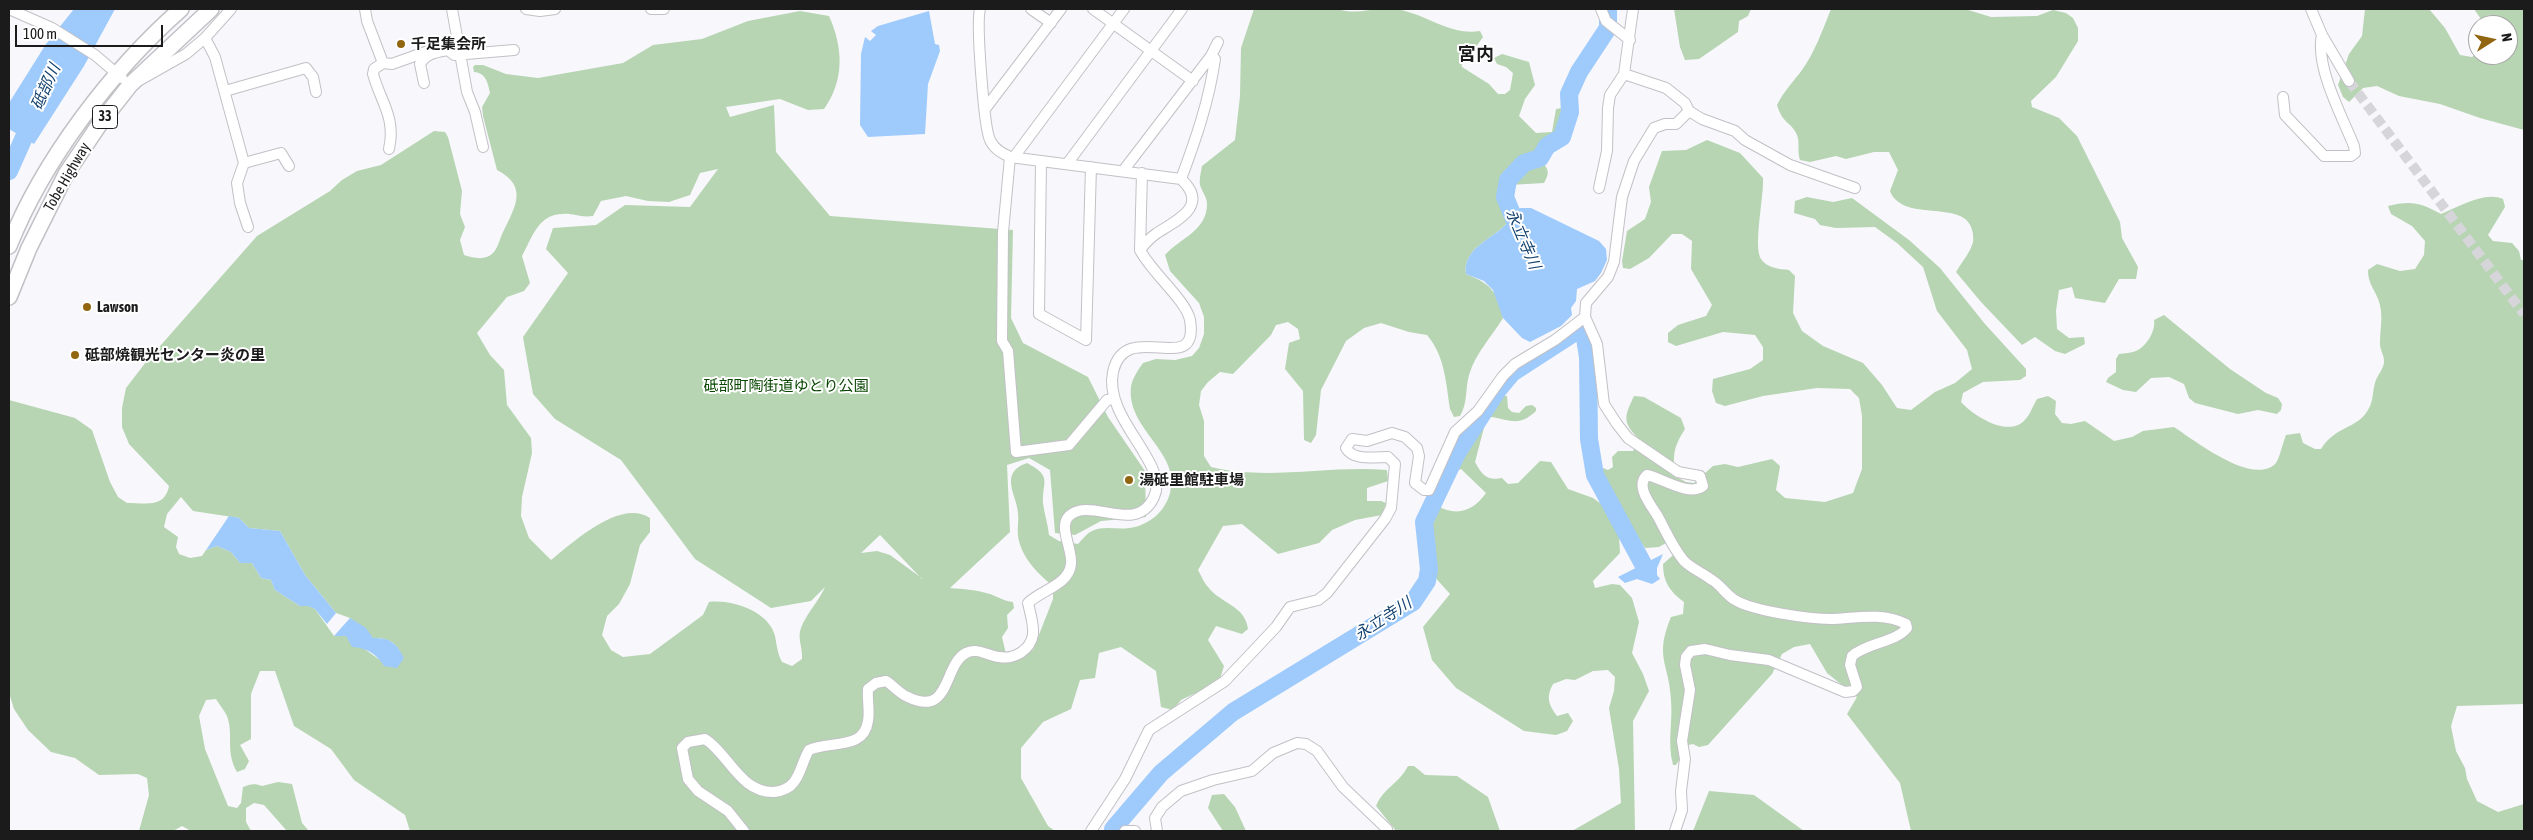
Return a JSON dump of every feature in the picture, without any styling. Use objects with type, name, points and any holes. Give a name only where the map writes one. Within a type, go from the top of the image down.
[{"type":"highway","name":"Tobe Highway","points":[[9,245],[39,185],[68,139],[116,73],[181,9]]},
{"type":"highway","name":"Tobe Highway","points":[[9,297],[28,248],[66,174],[101,122],[130,85],[211,9]]},
{"type":"highway","points":[[9,245],[28,248]]},
{"type":"street","points":[[9,9],[52,28],[95,55],[130,85],[157,72],[205,38],[231,9]]},
{"type":"street","points":[[365,9],[367,21],[383,63]]},
{"type":"street","points":[[452,9],[468,92],[475,112],[482,147]]},
{"type":"street","points":[[526,9],[540,11],[555,9]]},
{"type":"street","points":[[651,9],[664,9]]},
{"type":"street","points":[[980,9],[978,29],[986,125],[990,141],[1000,152],[1012,157],[1181,178],[1190,192],[1190,211],[1182,219],[1148,240],[1140,250]]},
{"type":"street","points":[[1032,9],[1050,23]]},
{"type":"street","points":[[985,109],[1062,9]]},
{"type":"street","points":[[1093,9],[1192,80]]},
{"type":"street","points":[[1114,399],[1106,400],[1069,445],[1016,452],[1008,351],[1002,341],[1003,232],[1012,157],[1124,9]]},
{"type":"street","points":[[1067,164],[1182,9]]},
{"type":"street","points":[[1601,9],[1606,21],[1630,40]]},
{"type":"street","points":[[1599,188],[1607,151],[1610,95],[1624,74],[1633,9]]},
{"type":"street","points":[[2311,9],[2322,35],[2349,81]]},
{"type":"street","points":[[2282,97],[2285,115],[2324,156],[2351,156],[2355,153],[2324,67],[2320,47],[2322,35]]},
{"type":"street","points":[[205,38],[215,57],[244,163],[237,183],[240,203],[248,227]]},
{"type":"street","points":[[389,149],[392,134],[391,122],[373,74],[374,69],[383,63],[392,64],[459,40]]},
{"type":"street","points":[[1123,171],[1211,56],[1218,42]]},
{"type":"street","points":[[424,83],[420,64],[423,58],[448,50],[454,55],[514,50]]},
{"type":"street","points":[[1181,178],[1200,127],[1211,84],[1215,59],[1211,56]]},
{"type":"street","points":[[225,91],[301,68],[309,70],[316,92]]},
{"type":"street","points":[[1624,74],[1666,88],[1685,102],[1689,111],[1702,119],[1735,131],[1745,140],[1790,165],[1855,188]]},
{"type":"street","points":[[1675,831],[1682,810],[1681,791],[1685,759],[1682,741],[1690,690],[1685,665],[1686,656],[1691,651],[1705,649],[1730,656],[1769,660],[1845,692],[1853,691],[1857,687],[1850,665],[1852,656],[1868,646],[1898,636],[1907,628],[1906,624],[1899,620],[1881,617],[1828,619],[1758,610],[1734,600],[1723,588],[1685,562],[1673,546],[1645,495],[1643,478],[1647,475],[1661,478],[1685,489],[1700,489],[1704,486],[1703,479],[1700,476],[1678,472],[1628,438],[1604,404],[1597,344],[1585,317],[1586,303],[1608,277],[1614,262],[1622,197],[1634,161],[1654,128],[1665,124],[1676,124],[1689,111]]},
{"type":"street","points":[[244,163],[281,153],[289,166]]},
{"type":"street","points":[[1041,161],[1039,314],[1086,340],[1091,167]]},
{"type":"street","points":[[744,831],[728,811],[698,791],[688,779],[682,748],[688,742],[705,739],[719,750],[728,764],[750,785],[771,792],[782,791],[796,780],[809,750],[825,744],[851,743],[860,738],[867,728],[869,719],[868,690],[876,683],[886,681],[907,697],[923,702],[934,699],[942,694],[958,661],[965,653],[975,650],[1000,658],[1011,657],[1022,652],[1033,634],[1028,603],[1034,597],[1067,576],[1071,564],[1064,525],[1068,517],[1080,510],[1121,516],[1135,514],[1147,508],[1155,496],[1156,478],[1152,463],[1140,448],[1114,399],[1113,373],[1117,361],[1124,351],[1135,346],[1155,346],[1171,350],[1181,348],[1188,340],[1191,327],[1188,313],[1146,262],[1140,250],[1142,173]]},
{"type":"street","points":[[1091,831],[1125,780],[1149,730],[1184,705],[1208,694],[1225,681],[1276,627],[1290,607],[1318,600],[1327,593],[1385,519],[1391,508],[1395,464],[1388,457],[1355,456],[1349,453],[1346,448],[1348,443],[1352,439],[1367,441],[1392,433],[1405,437],[1416,448],[1419,456],[1415,483],[1424,490],[1429,490],[1455,432],[1478,411],[1503,376],[1515,364],[1555,340],[1585,317]]},
{"type":"street","points":[[1157,831],[1156,818],[1158,812],[1181,791],[1213,780],[1252,772],[1272,753],[1297,743],[1306,744],[1316,751],[1343,787],[1387,829]]},
{"type":"street","points":[[1125,831],[1135,831]]},
{"type":"green space","name":"砥部町陶街道ゆとり公園","points":[[1388,8],[1406,11],[1458,30],[1480,31],[1483,37],[1473,51],[1461,58],[1462,67],[1489,84],[1498,94],[1505,94],[1510,90],[1513,73],[1506,67],[1497,64],[1494,58],[1502,54],[1529,62],[1535,85],[1525,99],[1519,116],[1536,133],[1552,132],[1556,109],[1562,108],[1565,117],[1560,136],[1538,151],[1548,173],[1544,183],[1510,185],[1501,196],[1509,221],[1474,250],[1466,265],[1466,274],[1481,281],[1492,290],[1498,301],[1503,318],[1472,367],[1463,411],[1460,416],[1454,417],[1450,409],[1441,361],[1438,352],[1427,335],[1409,332],[1381,323],[1364,328],[1346,341],[1321,390],[1316,435],[1311,443],[1304,440],[1303,391],[1285,369],[1289,343],[1300,339],[1298,329],[1288,322],[1276,325],[1271,335],[1233,374],[1220,372],[1201,391],[1199,405],[1204,421],[1204,456],[1211,467],[1254,473],[1343,469],[1387,470],[1388,481],[1367,488],[1367,501],[1386,503],[1382,515],[1355,520],[1332,530],[1319,543],[1278,554],[1242,524],[1223,526],[1198,570],[1213,593],[1242,615],[1248,629],[1242,634],[1216,626],[1208,640],[1224,666],[1219,682],[1181,700],[1173,710],[1161,707],[1156,671],[1121,647],[1099,653],[1095,678],[1080,680],[1071,709],[1043,722],[1021,748],[1021,778],[1048,826],[1055,831],[410,831],[405,815],[354,780],[331,749],[294,726],[275,671],[260,671],[251,694],[251,739],[240,745],[249,761],[245,769],[237,772],[233,764],[230,750],[229,723],[227,716],[216,699],[206,700],[199,716],[205,749],[228,806],[237,808],[241,803],[243,787],[255,784],[262,786],[278,782],[292,784],[302,823],[309,831],[287,831],[264,805],[254,803],[246,808],[246,822],[251,831],[191,831],[182,826],[173,831],[139,831],[149,795],[147,778],[138,774],[99,775],[75,758],[51,752],[28,730],[14,709],[9,693],[9,400],[75,418],[92,430],[110,482],[118,497],[127,503],[154,503],[159,501],[167,493],[169,486],[129,444],[122,427],[122,408],[126,388],[146,362],[257,236],[330,191],[342,180],[357,171],[381,165],[434,131],[445,132],[448,137],[462,191],[460,214],[465,227],[460,240],[464,255],[483,258],[490,256],[495,251],[512,214],[516,190],[507,176],[497,170],[482,107],[490,93],[484,76],[474,72],[473,67],[475,65],[483,65],[506,74],[538,78],[623,63],[653,45],[702,39],[748,21],[800,11],[829,16],[837,40],[840,63],[839,75],[836,87],[824,109],[808,110],[780,99],[726,107],[730,117],[774,105],[776,152],[830,216],[1013,230],[1011,318],[1023,343],[1088,377],[1108,417],[1145,471],[1146,517],[1101,521],[1075,535],[1055,533],[1050,470],[1029,458],[1007,465],[1010,532],[950,588],[990,594],[1013,602],[1014,608],[1007,615],[1008,628],[1002,637],[1006,654],[1022,656],[1033,650],[1053,599],[1053,586],[1026,558],[1020,544],[1017,506],[1011,485],[1013,472],[1018,467],[1027,463],[1043,476],[1043,503],[1049,535],[1059,541],[1078,544],[1088,533],[1097,529],[1136,527],[1155,517],[1168,500],[1172,479],[1168,465],[1137,416],[1132,402],[1131,387],[1143,363],[1156,359],[1175,360],[1192,356],[1199,348],[1204,334],[1204,317],[1199,303],[1170,271],[1165,255],[1198,228],[1203,221],[1207,201],[1200,183],[1202,166],[1235,140],[1240,96],[1241,48],[1254,9],[1338,9],[1352,12]],"holes":[[[718,169],[690,207],[625,205],[596,225],[553,228],[546,249],[568,273],[523,337],[533,394],[555,419],[621,460],[695,559],[771,608],[811,601],[825,587],[801,628],[802,659],[792,666],[782,662],[771,627],[757,613],[738,605],[718,602],[709,602],[703,615],[650,654],[623,657],[611,650],[602,635],[607,616],[619,604],[630,584],[640,545],[650,532],[650,518],[638,513],[612,518],[584,534],[551,560],[529,538],[521,516],[522,497],[532,453],[531,438],[507,405],[504,370],[490,355],[477,333],[507,297],[524,291],[530,283],[522,256],[537,228],[547,218],[563,214],[593,216],[601,201],[626,196],[648,201],[669,202],[690,195],[700,173]],[[181,497],[193,511],[239,518],[249,528],[280,531],[305,575],[336,613],[350,618],[373,638],[392,642],[404,659],[380,660],[346,636],[334,636],[315,609],[308,606],[300,606],[275,590],[271,580],[261,578],[252,563],[240,563],[231,552],[217,546],[206,550],[202,556],[190,558],[179,554],[176,547],[178,537],[164,527],[167,514]],[[880,535],[920,577],[890,555],[877,551],[861,553]]]},
{"type":"green space","points":[[1674,9],[1751,9],[1748,16],[1739,21],[1738,32],[1699,59],[1685,60],[1680,47]]},
{"type":"green space","points":[[1831,9],[1965,9],[1991,17],[2037,16],[2053,10],[2066,13],[2073,18],[2078,28],[2078,41],[2056,77],[2031,101],[2032,107],[2059,118],[2077,136],[2120,222],[2122,238],[2138,267],[2136,279],[2119,279],[2105,303],[2075,298],[2072,287],[2059,290],[2056,311],[2057,329],[2069,338],[2084,337],[2085,344],[2065,354],[2055,351],[2035,337],[2022,345],[1981,302],[1956,272],[1973,243],[1973,234],[1969,223],[1960,216],[1908,207],[1897,201],[1890,191],[1898,170],[1889,152],[1874,152],[1846,159],[1836,156],[1810,162],[1800,160],[1797,135],[1784,120],[1777,105],[1811,56]]},
{"type":"green space","points":[[2365,9],[2429,9],[2445,28],[2460,55],[2468,56],[2468,65],[2518,65],[2518,15],[2478,15],[2474,9],[2524,9],[2524,130],[2480,118],[2440,104],[2399,96],[2377,86],[2363,88],[2349,102],[2343,97],[2338,85],[2349,54],[2362,36]]},
{"type":"green space","points":[[1707,140],[1740,153],[1763,178],[1758,233],[1759,253],[1761,259],[1766,264],[1774,268],[1789,270],[1795,276],[1793,313],[1802,331],[1823,346],[1863,363],[1882,385],[1897,408],[1911,410],[1935,392],[1955,383],[1972,369],[1967,350],[1937,311],[1923,267],[1897,243],[1875,227],[1836,228],[1820,225],[1815,219],[1794,213],[1795,201],[1807,197],[1833,202],[1852,198],[1909,240],[1940,268],[1985,324],[2026,369],[2026,376],[2020,380],[1983,382],[1963,393],[1961,402],[1988,422],[2005,427],[2020,424],[2026,419],[2037,399],[2048,396],[2056,401],[2055,414],[2062,423],[2071,424],[2085,421],[2114,441],[2132,437],[2143,431],[2174,427],[2223,459],[2252,469],[2265,469],[2275,464],[2286,435],[2300,433],[2303,443],[2315,449],[2321,449],[2333,436],[2358,421],[2370,407],[2375,384],[2384,361],[2380,344],[2381,310],[2369,280],[2368,270],[2377,264],[2400,271],[2415,269],[2424,255],[2425,241],[2412,226],[2391,214],[2388,206],[2410,203],[2428,207],[2441,214],[2480,198],[2496,197],[2503,199],[2505,207],[2488,235],[2493,241],[2512,243],[2519,251],[2521,260],[2524,260],[2524,704],[2457,706],[2451,726],[2456,751],[2465,768],[2467,779],[2477,801],[2498,812],[2524,804],[2524,831],[1911,831],[1900,783],[1847,714],[1857,697],[1827,673],[1810,644],[1794,647],[1782,654],[1772,674],[1708,745],[1699,747],[1693,744],[1679,747],[1680,759],[1676,765],[1673,765],[1670,748],[1670,687],[1663,651],[1666,631],[1671,617],[1683,614],[1684,602],[1668,586],[1664,576],[1663,564],[1680,549],[1675,538],[1659,547],[1645,548],[1600,480],[1599,469],[1608,470],[1613,467],[1612,457],[1618,451],[1633,451],[1639,439],[1630,428],[1626,419],[1634,396],[1644,397],[1681,418],[1685,429],[1676,446],[1674,468],[1675,476],[1686,482],[1694,483],[1713,466],[1725,464],[1738,467],[1772,459],[1780,466],[1776,490],[1785,498],[1825,502],[1853,493],[1862,469],[1862,416],[1859,398],[1850,389],[1817,388],[1763,396],[1725,406],[1716,403],[1712,391],[1713,379],[1750,369],[1763,360],[1763,347],[1755,335],[1723,332],[1676,346],[1668,342],[1668,333],[1678,325],[1706,316],[1712,305],[1691,269],[1692,241],[1682,234],[1672,234],[1649,258],[1630,269],[1623,268],[1622,261],[1627,231],[1645,219],[1651,202],[1649,187],[1662,151],[1686,150]]},
{"type":"green space","points":[[2164,315],[2230,369],[2266,393],[2278,398],[2282,404],[2281,410],[2277,414],[2258,410],[2238,414],[2195,403],[2189,398],[2184,384],[2169,377],[2151,378],[2136,392],[2123,390],[2106,382],[2116,372],[2116,359],[2119,354],[2134,352],[2140,349],[2152,334],[2154,320]]},
{"type":"green space","points":[[1500,395],[1507,396],[1508,408],[1512,412],[1519,413],[1526,406],[1532,405],[1536,408],[1536,411],[1520,421],[1491,417],[1486,420],[1475,462],[1483,474],[1492,479],[1502,478],[1508,484],[1518,483],[1540,461],[1551,462],[1568,489],[1593,498],[1607,508],[1619,535],[1620,553],[1593,581],[1595,588],[1612,584],[1620,585],[1632,598],[1639,622],[1632,653],[1649,691],[1633,721],[1635,831],[1572,831],[1621,803],[1619,769],[1609,708],[1614,691],[1615,677],[1608,670],[1593,671],[1575,680],[1566,679],[1553,684],[1549,693],[1552,708],[1557,716],[1568,713],[1573,721],[1567,731],[1556,735],[1524,731],[1456,688],[1432,660],[1423,627],[1450,594],[1433,575],[1426,553],[1426,511],[1433,504],[1453,511],[1464,510],[1478,502],[1486,493],[1461,469],[1452,473],[1451,481],[1446,487],[1440,487],[1439,482],[1464,438],[1494,398]]},
{"type":"green space","points":[[1408,766],[1414,766],[1425,775],[1457,776],[1488,797],[1500,831],[1396,831],[1376,806],[1383,794],[1400,778]]},
{"type":"green space","points":[[1709,791],[1754,795],[1804,831],[1693,831]]},
{"type":"green space","points":[[1224,794],[1235,807],[1246,831],[1223,831],[1208,808],[1212,795]]},
{"type":"water","points":[[74,9],[115,9],[84,66],[34,144],[9,129],[9,103],[46,44]]},
{"type":"water","points":[[929,11],[935,44],[939,45],[940,51],[928,84],[925,134],[868,137],[860,125],[861,54],[865,37],[870,41],[876,35],[871,31],[878,26]]},
{"type":"water","points":[[1531,208],[1599,241],[1606,249],[1607,260],[1595,281],[1577,289],[1576,301],[1571,308],[1572,315],[1561,326],[1530,342],[1522,338],[1503,318],[1493,290],[1484,281],[1466,274],[1466,265],[1474,250],[1509,221],[1507,211]]},
{"type":"water","points":[[229,516],[239,518],[249,528],[280,531],[305,575],[336,613],[327,624],[315,609],[308,606],[300,606],[275,590],[271,580],[261,578],[252,563],[240,563],[231,552],[217,546],[206,550]]},
{"type":"water","points":[[1663,554],[1657,568],[1657,575],[1660,579],[1652,584],[1637,579],[1625,583],[1618,577]]},
{"type":"water","points":[[350,618],[366,628],[373,638],[389,640],[395,645],[404,658],[397,668],[384,666],[370,652],[352,647],[346,636],[334,636]]},
{"type":"waterway","name":"永立寺川","points":[[1519,231],[1505,197],[1508,180],[1524,163],[1540,158],[1547,146],[1562,137],[1570,112],[1569,94],[1579,72],[1608,28],[1608,9]]},
{"type":"waterway","name":"砥部川","points":[[9,171],[33,117]]},
{"type":"waterway","name":"永立寺川","points":[[1113,829],[1161,773],[1233,712],[1413,602],[1427,581],[1429,569],[1424,522],[1457,453],[1497,391],[1512,373],[1580,329]]},
{"type":"waterway","points":[[1581,329],[1585,338],[1588,357],[1589,439],[1595,475],[1643,564]]},
{"type":"tunnel","points":[[2349,81],[2524,314]]},
{"type":"place","name":"千足集会所","points":[[401,44]]},
{"type":"place","name":"Lawson","points":[[87,307]]},
{"type":"place","name":"砥部焼観光センター炎の里","points":[[75,355]]},
{"type":"place","name":"湯砥里館駐車場","points":[[1129,480]]},
{"type":"district","name":"宮内","points":[[1476,54]]}]
